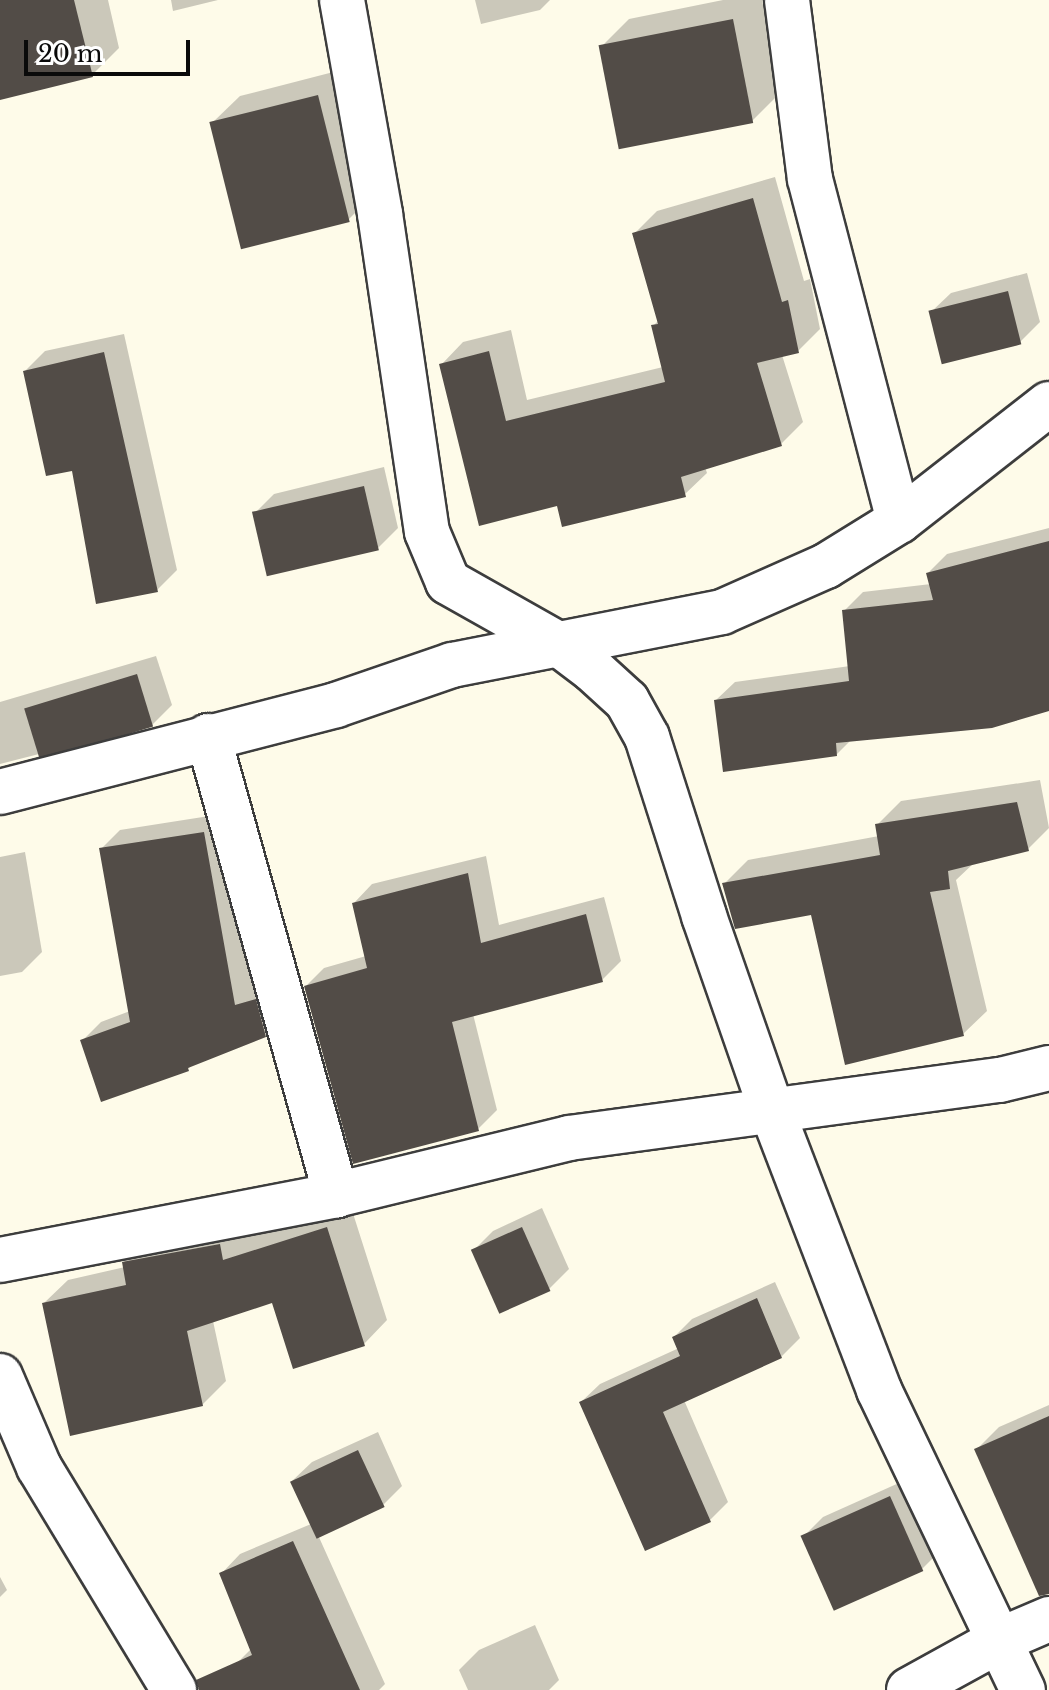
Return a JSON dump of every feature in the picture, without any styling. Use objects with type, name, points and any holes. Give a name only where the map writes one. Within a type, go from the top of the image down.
[{"type":"street","points":[[342,0],[380,214],[427,532],[448,582],[560,645],[627,701],[647,737],[704,916],[772,1111],[879,1390],[1023,1690]]},
{"type":"street","points":[[787,0],[810,179],[899,521]]},
{"type":"street","points":[[1,784],[336,705],[452,665],[722,612],[826,566],[899,521],[1049,404]]},
{"type":"street","points":[[208,736],[336,1195]]},
{"type":"street","points":[[0,1260],[336,1195],[569,1138],[1000,1080],[1049,1068]]},
{"type":"street","points":[[0,1376],[39,1467],[174,1690]]},
{"type":"street","points":[[909,1690],[1000,1640],[1049,1619]]},
{"type":"building","points":[[0,0],[74,0],[93,77],[0,100]]},
{"type":"building","points":[[733,19],[753,123],[619,149],[599,45]]},
{"type":"building","points":[[318,95],[350,222],[241,249],[209,122]]},
{"type":"building","points":[[753,198],[782,302],[788,300],[799,353],[757,363],[782,446],[681,477],[686,497],[562,527],[557,506],[479,526],[439,364],[489,351],[506,421],[665,382],[651,325],[658,324],[632,233]]},
{"type":"building","points":[[1008,291],[1021,344],[942,364],[928,311]]},
{"type":"building","points":[[104,352],[158,592],[96,604],[72,471],[46,476],[23,371]]},
{"type":"building","points":[[364,486],[379,550],[267,576],[252,512]]},
{"type":"building","points":[[1049,541],[1049,711],[992,728],[836,743],[837,756],[723,772],[714,700],[849,681],[842,610],[933,600],[926,573]]},
{"type":"building","points":[[137,674],[153,727],[40,761],[24,708]]},
{"type":"building","points":[[1017,802],[1029,851],[948,871],[950,889],[930,892],[964,1036],[845,1065],[811,915],[735,929],[722,883],[880,855],[875,824]]},
{"type":"building","points":[[204,832],[235,1005],[256,999],[266,1037],[188,1068],[189,1071],[101,1102],[80,1040],[130,1022],[99,848]]},
{"type":"building","points":[[468,873],[481,943],[586,914],[603,982],[452,1022],[479,1131],[353,1164],[304,986],[367,968],[352,903]]},
{"type":"building","points":[[327,1227],[365,1346],[293,1369],[272,1303],[187,1331],[203,1406],[70,1436],[42,1303],[126,1285],[122,1262],[220,1244],[223,1260]]},
{"type":"building","points":[[522,1227],[550,1291],[499,1314],[471,1250]]},
{"type":"building","points":[[757,1298],[782,1358],[663,1412],[711,1522],[645,1551],[579,1402],[680,1356],[672,1337]]},
{"type":"building","points":[[1049,1416],[1049,1594],[1039,1596],[974,1449]]},
{"type":"building","points":[[358,1450],[385,1507],[317,1539],[290,1482]]},
{"type":"building","points":[[890,1496],[923,1571],[834,1611],[800,1536]]},
{"type":"building","points":[[293,1541],[360,1690],[199,1690],[196,1680],[252,1655],[219,1573]]}]
